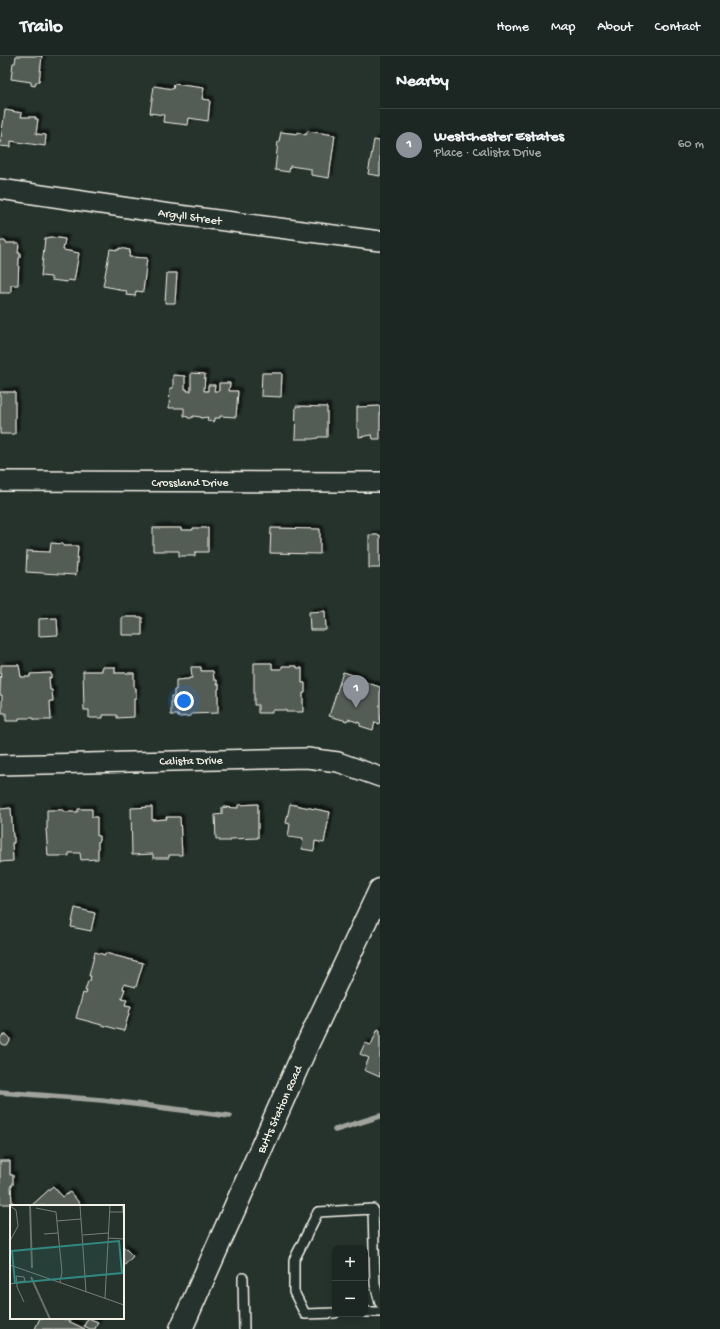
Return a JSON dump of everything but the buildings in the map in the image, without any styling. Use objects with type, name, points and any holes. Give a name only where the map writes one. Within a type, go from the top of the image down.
[{"type":"main road","name":"Butts Station Road","points":[[181,1329],[308,1043],[380,890]]},
{"type":"street","name":"Argyll Street","points":[[0,189],[163,213],[380,241]]},
{"type":"street","name":"Crossland Drive","points":[[0,481],[380,482]]},
{"type":"street","name":"Calista Drive","points":[[0,765],[307,758],[338,762],[380,777]]},
{"type":"lane","points":[[332,1313],[305,1314],[294,1292],[294,1260],[318,1212],[373,1209],[375,1284],[380,1303]]},
{"type":"lane","points":[[243,1278],[244,1329]]},
{"type":"lane","points":[[368,1312],[380,1312]]},
{"type":"waterway","points":[[0,1092],[102,1100],[230,1116]]},
{"type":"waterway","points":[[335,1130],[380,1116]]},
{"type":"place","name":"Westchester Estates","points":[[356,708]]}]
